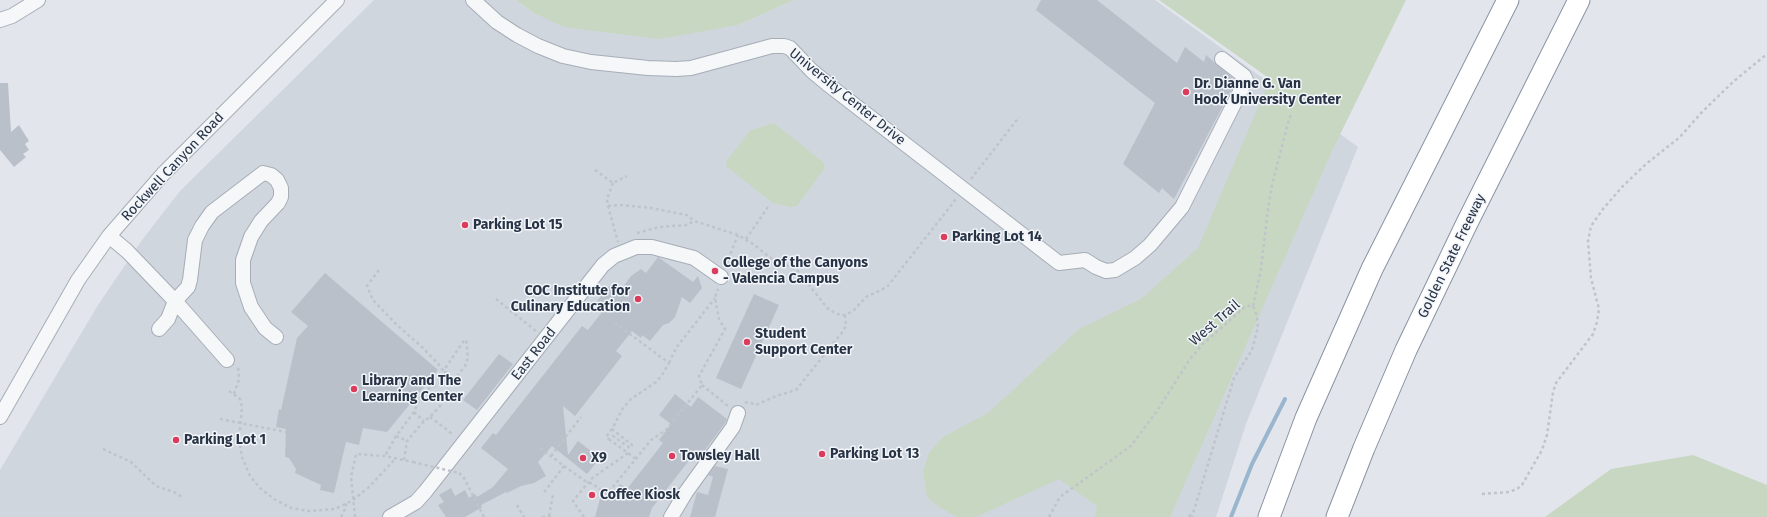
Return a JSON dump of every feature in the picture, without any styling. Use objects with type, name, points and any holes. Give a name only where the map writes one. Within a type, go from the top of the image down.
[{"type":"highway","points":[[1269,517],[1306,418],[1372,269],[1508,0]]},
{"type":"highway","name":"Golden State Freeway","points":[[1337,517],[1364,448],[1406,350],[1467,223],[1579,0]]},
{"type":"street","points":[[0,20],[12,16],[38,0]]},
{"type":"street","name":"Rockwell Canyon Road","points":[[0,416],[78,280],[109,236],[162,174],[337,0]]},
{"type":"street","name":"University Center Drive","points":[[473,0],[497,22],[517,35],[563,56],[591,62],[648,68],[691,68],[772,46],[784,46],[790,48],[812,71],[830,86],[1058,263],[1085,260],[1096,268],[1106,271],[1115,270],[1135,258],[1150,245],[1182,208],[1246,80],[1244,76],[1222,59]]},
{"type":"street","points":[[159,329],[168,319],[175,300],[188,287],[195,240],[202,226],[212,212],[263,173],[271,175],[277,180],[281,197],[278,203],[261,221],[251,237],[243,260],[243,283],[251,307],[265,328],[276,337]]},
{"type":"street","points":[[109,236],[127,251],[233,362]]},
{"type":"street","name":"East Road","points":[[390,517],[416,502],[426,492],[603,264],[624,250],[636,247],[652,247],[694,258],[721,277]]},
{"type":"street","points":[[671,517],[686,492],[734,427],[738,413]]},
{"type":"path","points":[[1482,494],[1509,492],[1522,485],[1544,442],[1550,422],[1553,392],[1556,383],[1593,334],[1599,309],[1591,278],[1588,241],[1591,226],[1603,208],[1641,168],[1680,137],[1701,113],[1734,81],[1767,54]]},
{"type":"path","points":[[1253,306],[1261,269],[1272,185],[1288,119],[1292,113]]},
{"type":"path","points":[[608,206],[621,205],[651,208],[687,215],[694,221],[738,235],[746,239],[772,259],[797,270],[828,310],[840,315],[845,315],[853,310],[866,297],[887,287],[1019,117]]},
{"type":"path","points":[[595,170],[613,183]]},
{"type":"path","points":[[619,243],[607,199],[613,183],[627,176]]},
{"type":"path","points":[[746,239],[768,207]]},
{"type":"path","points":[[637,233],[659,227],[687,225],[694,221]]},
{"type":"path","points":[[731,253],[738,235]]},
{"type":"path","points":[[379,270],[367,286],[373,300],[397,325],[423,348],[441,367],[445,374]]},
{"type":"path","points":[[636,459],[606,437],[623,408],[631,399],[656,382],[662,375],[676,348],[715,298],[721,277]]},
{"type":"path","points":[[715,298],[719,319],[725,329],[699,376],[702,385],[738,413],[740,405],[748,402],[756,405],[776,396],[796,390],[825,356],[835,339],[844,330],[846,325],[845,315]]},
{"type":"path","points":[[496,299],[545,339]]},
{"type":"path","name":"West Trail","points":[[1049,517],[1060,497],[1131,446],[1157,411],[1190,359],[1203,344],[1246,306],[1253,306],[1257,316],[1258,327],[1252,350],[1234,378],[1192,517]]},
{"type":"path","points":[[615,323],[669,363]]},
{"type":"path","points":[[404,460],[407,441],[424,421],[440,406],[451,384],[465,366],[468,358],[466,338],[446,367],[445,381]]},
{"type":"path","points":[[233,362],[239,379],[234,394]]},
{"type":"path","points":[[445,381],[451,384]]},
{"type":"path","points":[[385,456],[396,436],[414,412],[420,398],[426,390],[445,381]]},
{"type":"path","points":[[540,448],[585,481],[589,482],[605,493],[608,493],[651,440],[666,430],[702,385]]},
{"type":"path","points":[[229,391],[240,400],[242,407],[239,423],[239,440],[242,457],[250,476],[260,488],[274,499],[291,508],[309,511],[335,509],[352,500],[369,487],[396,458]]},
{"type":"path","points":[[414,412],[424,421]]},
{"type":"path","points":[[430,417],[463,443]]},
{"type":"path","points":[[551,456],[581,417]]},
{"type":"path","points":[[220,418],[286,432]]},
{"type":"path","points":[[610,440],[613,436],[630,448],[632,445],[612,429]]},
{"type":"path","points":[[396,436],[407,441]]},
{"type":"path","points":[[103,449],[131,462],[156,486],[174,492],[182,497]]},
{"type":"path","points":[[584,517],[573,501],[589,482],[628,453]]},
{"type":"path","points":[[355,517],[352,500],[351,477],[356,454],[396,458],[459,473],[463,476],[484,517]]},
{"type":"path","points":[[542,495],[564,466]]},
{"type":"path","points":[[542,517],[551,516],[553,495]]},
{"type":"path","points":[[341,517],[346,507],[346,503]]},
{"type":"path","points":[[517,505],[524,517]]},
{"type":"path","name":"West Trail","points":[[1189,517],[1194,510]]},
{"type":"shaded area","name":"College of the Canyons - Valencia Campus","points":[[374,0],[516,0],[534,13],[738,25],[794,0],[1155,0],[1358,147],[1246,424],[1216,517],[0,517],[0,470],[98,305],[142,240],[180,191]]},
{"type":"green space","points":[[516,0],[794,0],[738,25],[659,39],[564,27],[534,13]]},
{"type":"green space","points":[[1159,0],[1406,0],[1331,153],[1170,517],[1095,517],[1097,506],[1059,479],[976,517],[957,517],[939,507],[927,497],[923,471],[929,453],[943,437],[988,413],[1079,329],[1141,299],[1198,248],[1270,79]]},
{"type":"green space","points":[[774,123],[823,162],[825,168],[797,206],[790,207],[773,203],[726,166],[727,160],[751,130]]},
{"type":"green space","points":[[1693,455],[1767,485],[1767,517],[1545,517],[1611,469]]},
{"type":"building","name":"Dr. Dianne G. Van Hook University Center","points":[[1041,0],[1097,0],[1177,63],[1185,47],[1204,62],[1206,55],[1236,81],[1174,199],[1162,188],[1159,193],[1123,164],[1155,103],[1036,10]]},
{"type":"building","points":[[0,83],[8,83],[11,132],[19,125],[29,141],[25,144],[29,150],[23,154],[26,157],[14,167],[0,150]]},
{"type":"building","points":[[658,257],[693,282],[698,276],[702,288],[690,303],[682,297],[675,317],[669,323],[663,325],[650,341],[642,335],[641,338],[632,331],[616,351],[622,356],[575,416],[563,406],[568,455],[578,441],[600,458],[587,474],[552,446],[538,462],[546,476],[534,483],[521,486],[507,493],[506,492],[481,505],[482,507],[465,517],[446,517],[438,505],[444,502],[439,495],[451,488],[455,496],[465,490],[469,498],[475,494],[477,497],[493,487],[508,469],[481,448],[493,433],[496,435],[582,326],[588,330],[606,307],[597,301],[609,286],[618,294],[631,276],[641,269],[646,273]]},
{"type":"building","name":"Library and The Learning Center","points":[[325,273],[438,370],[387,432],[363,428],[359,445],[346,442],[334,493],[320,490],[321,485],[295,473],[296,469],[289,458],[285,457],[286,429],[276,427],[279,409],[281,410],[297,338],[308,326],[291,312]]},
{"type":"building","name":"Student Support Center","points":[[754,294],[779,305],[741,389],[716,378]]},
{"type":"building","points":[[499,354],[513,364],[477,410],[463,400]]},
{"type":"building","name":"Towsley Hall","points":[[675,394],[691,407],[698,397],[727,419],[725,423],[699,458],[694,454],[652,508],[649,517],[595,517],[601,495],[610,497],[620,484],[627,489],[663,443],[659,440],[671,424],[659,415]]},
{"type":"building","points":[[715,466],[728,469],[715,517],[690,517],[697,492],[708,495],[713,477],[708,475]]},
{"type":"waterway","points":[[1231,517],[1252,464],[1285,399]]},
{"type":"place","name":"Dr. Dianne G. Van Hook University Center","points":[[1186,92]]},
{"type":"place","name":"Parking Lot 15","points":[[465,225]]},
{"type":"place","name":"Parking Lot 14","points":[[944,237]]},
{"type":"place","name":"College of the Canyons - Valencia Campus","points":[[715,271]]},
{"type":"place","name":"COC Institute for Culinary Education","points":[[638,299]]},
{"type":"place","name":"Student Support Center","points":[[747,342]]},
{"type":"place","name":"Library and The Learning Center","points":[[354,389]]},
{"type":"place","name":"Parking Lot 1","points":[[176,440]]},
{"type":"place","name":"Parking Lot 13","points":[[822,454]]},
{"type":"place","name":"Towsley Hall","points":[[672,456]]},
{"type":"place","name":"X9","points":[[583,458]]},
{"type":"place","name":"Coffee Kiosk","points":[[592,495]]}]
